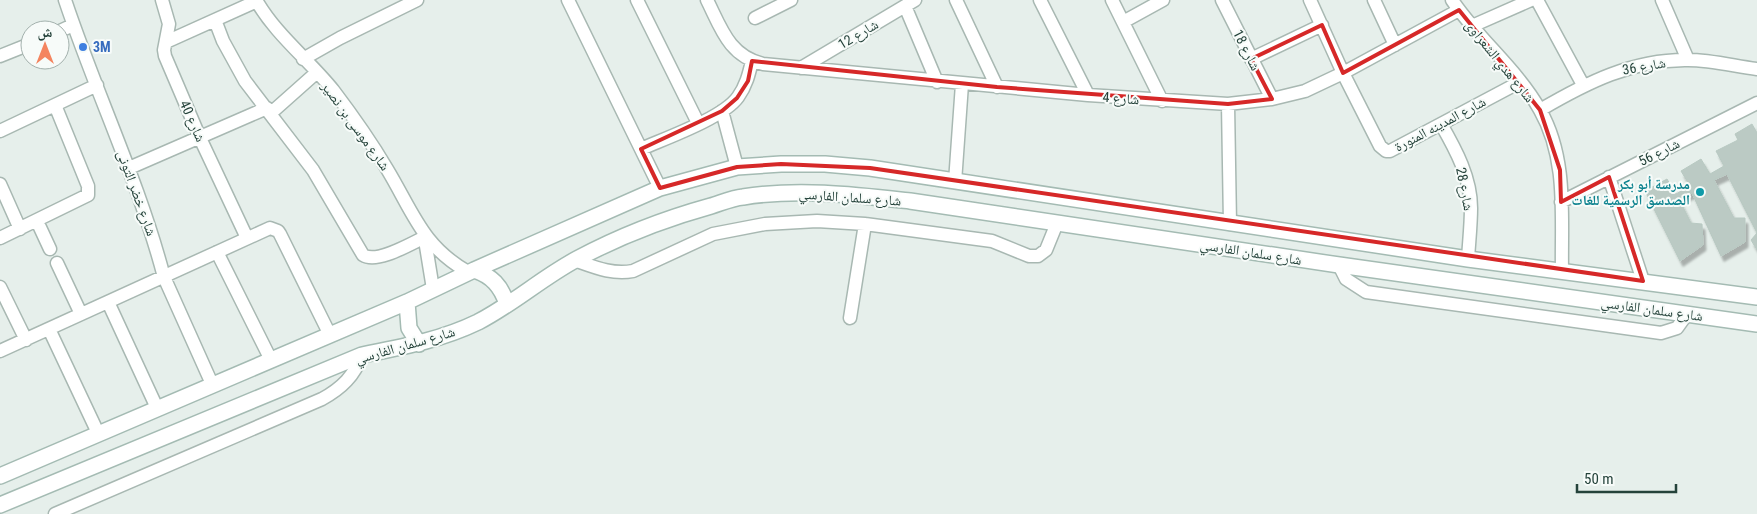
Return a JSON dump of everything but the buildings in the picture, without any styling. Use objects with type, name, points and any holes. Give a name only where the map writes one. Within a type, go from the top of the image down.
[{"type":"street","name":"شارع خضر التونى","points":[[65,0],[73,26],[129,168],[160,259],[164,277],[212,384]]},
{"type":"street","name":"شارع 40","points":[[162,0],[169,24],[165,56],[200,138],[247,238]]},
{"type":"street","points":[[303,59],[340,38],[417,0]]},
{"type":"street","points":[[568,0],[660,188]]},
{"type":"street","points":[[637,0],[698,123]]},
{"type":"street","points":[[641,149],[722,111],[738,98],[757,63],[739,55],[729,44],[707,0]]},
{"type":"street","points":[[956,0],[997,87]]},
{"type":"street","points":[[1040,0],[1088,95]]},
{"type":"street","points":[[1112,0],[1162,100]]},
{"type":"street","points":[[1123,22],[1163,0]]},
{"type":"street","name":"شارع 18","points":[[1222,0],[1272,99]]},
{"type":"street","points":[[1310,0],[1343,73]]},
{"type":"street","points":[[1374,0],[1395,45]]},
{"type":"street","points":[[1472,26],[1531,0]]},
{"type":"street","points":[[1537,0],[1583,85]]},
{"type":"street","points":[[1662,0],[1688,60]]},
{"type":"street","points":[[166,42],[257,1]]},
{"type":"street","name":"شارع موسى بن نصير","points":[[257,1],[273,26],[331,89],[365,134],[402,194],[425,237],[442,256],[471,271]]},
{"type":"street","points":[[755,18],[788,1]]},
{"type":"street","points":[[910,3],[937,82]]},
{"type":"street","name":"شارع 12","points":[[801,68],[910,3]]},
{"type":"street","name":"شارع 4","points":[[757,63],[937,82],[1088,95],[1228,104],[1272,99],[1305,91],[1395,45],[1456,5]]},
{"type":"street","name":"شارع هدي الشعراوى","points":[[1456,5],[1520,82],[1540,110],[1553,139],[1560,170],[1562,271]]},
{"type":"street","points":[[215,20],[233,61],[245,81],[314,170],[363,255],[368,258],[378,258],[425,237]]},
{"type":"street","points":[[1251,59],[1322,25]]},
{"type":"street","points":[[0,56],[20,48]]},
{"type":"street","name":"شارع 36","points":[[1540,110],[1583,85],[1617,71],[1652,62],[1688,60],[1757,69]]},
{"type":"street","points":[[129,168],[269,111],[316,73]]},
{"type":"street","name":"شارع المدينه المنورة","points":[[1343,73],[1380,146],[1386,151],[1390,151],[1520,82]]},
{"type":"street","points":[[955,182],[962,84]]},
{"type":"street","points":[[0,131],[97,86]]},
{"type":"street","name":"شارع 56","points":[[1561,202],[1757,103]]},
{"type":"street","points":[[1228,104],[1230,224]]},
{"type":"street","points":[[0,238],[84,198],[89,190],[55,105]]},
{"type":"street","points":[[722,111],[737,167]]},
{"type":"street","name":"شارع 28","points":[[1441,124],[1456,150],[1466,178],[1471,207],[1468,259]]},
{"type":"street","name":"شارع سلمان الفارسي","points":[[0,476],[407,302],[471,271],[660,188],[737,167],[781,164],[826,164],[870,168],[1468,259],[1757,297]]},
{"type":"street","points":[[1610,177],[1643,281]]},
{"type":"street","points":[[0,184],[20,229]]},
{"type":"street","name":"شارع سلمان الفارسي","points":[[0,506],[362,355],[419,344],[457,331],[507,304],[574,260],[601,246],[671,217],[743,197],[799,193],[855,195],[1757,324]]},
{"type":"street","points":[[37,221],[50,248]]},
{"type":"street","points":[[574,260],[603,270],[623,273],[633,271],[713,234],[782,223],[817,221],[865,224],[992,241],[1029,256],[1038,256],[1046,250],[1057,223]]},
{"type":"street","points":[[850,318],[865,224]]},
{"type":"street","points":[[0,351],[270,228],[278,231],[330,335]]},
{"type":"street","name":"شارع موسى بن نصير","points":[[425,237],[433,290]]},
{"type":"street","points":[[218,252],[271,360]]},
{"type":"street","points":[[57,263],[81,314]]},
{"type":"street","points":[[1339,265],[1346,279],[1359,290],[1366,292],[1661,334],[1677,328],[1687,314]]},
{"type":"street","points":[[471,271],[483,273],[496,282],[507,304]]},
{"type":"street","points":[[0,287],[26,340]]},
{"type":"street","points":[[108,302],[157,408]]},
{"type":"street","points":[[407,302],[407,320],[419,344]]},
{"type":"street","points":[[49,329],[98,433]]},
{"type":"street","points":[[55,514],[336,392],[348,382],[362,355]]},
{"type":"highlighted area","points":[[1459,10],[1540,110],[1560,170],[1561,202],[1609,177],[1643,281],[870,168],[781,164],[737,167],[660,188],[641,149],[722,111],[737,98],[748,81],[752,61],[997,87],[1228,104],[1272,99],[1251,59],[1322,25],[1343,73]]},
{"type":"place","name":"3M","points":[[83,47]]},
{"type":"place","name":"مدرسة أبو بكر الصدسق الرسمية للغات","points":[[1700,192]]}]
